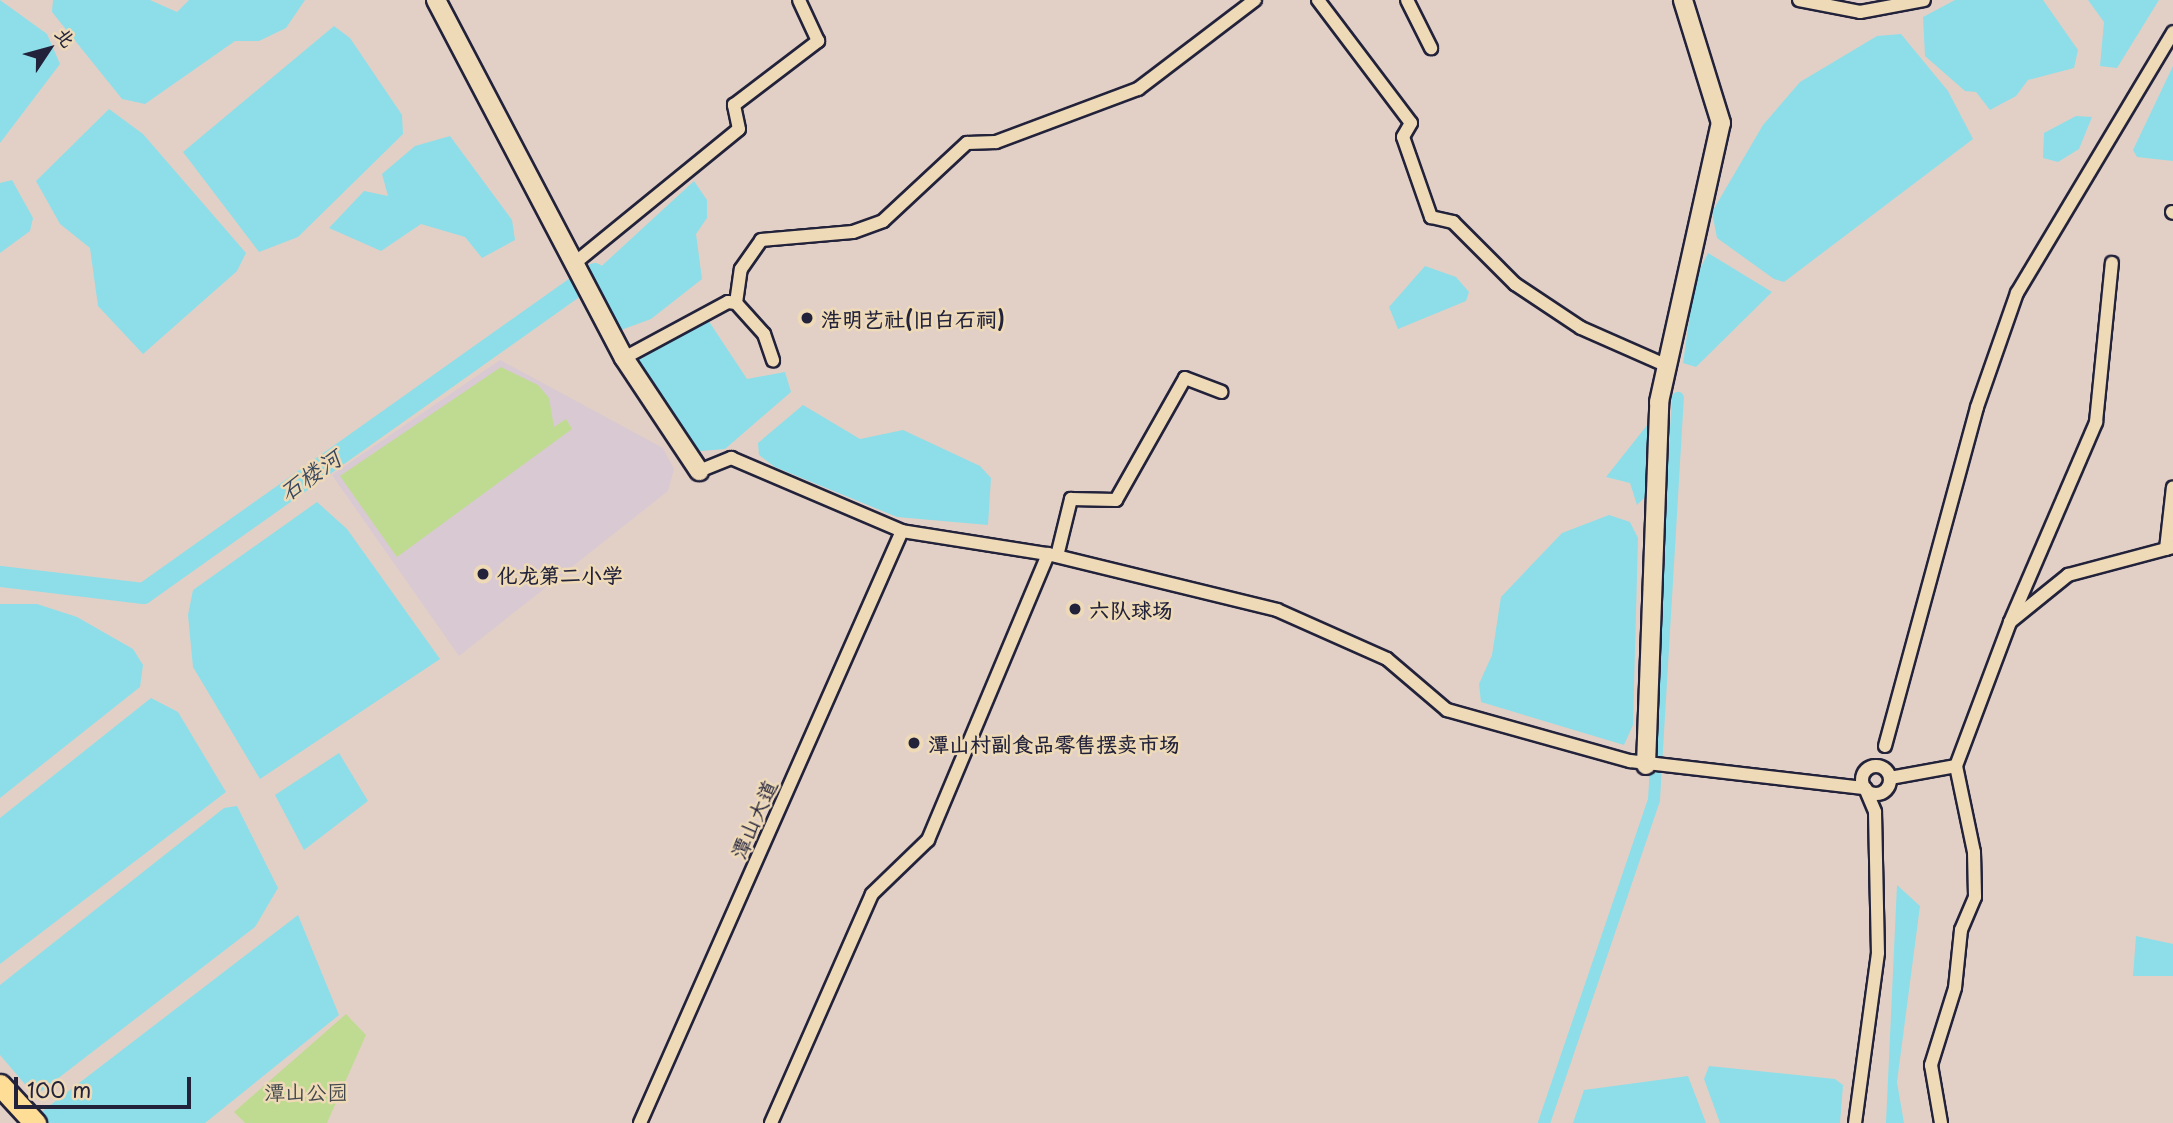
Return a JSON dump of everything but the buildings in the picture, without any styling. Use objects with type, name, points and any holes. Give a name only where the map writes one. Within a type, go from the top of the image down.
[{"type":"main road","points":[[0,1085],[34,1123]]},
{"type":"street","points":[[437,0],[579,266],[624,358],[699,471],[732,458],[902,531],[1052,555],[1277,610],[1387,659],[1447,710],[1646,765],[1846,782],[1865,788],[1888,780],[1956,766]]},
{"type":"street","points":[[579,266],[739,128],[734,105],[818,41],[799,0]]},
{"type":"street","points":[[736,303],[741,269],[761,240],[853,232],[883,221],[967,143],[996,142],[1138,89],[1255,0]]},
{"type":"street","points":[[1318,0],[1410,122],[1403,137],[1431,217],[1453,222],[1515,284],[1581,327],[1667,366]]},
{"type":"street","points":[[1408,0],[1431,48]]},
{"type":"street","points":[[1646,765],[1659,402],[1721,123],[1683,0]]},
{"type":"street","points":[[1799,0],[1860,12],[1924,0]]},
{"type":"street","points":[[1875,812],[1888,780],[1885,746],[1977,407],[2017,293],[2173,32]]},
{"type":"street","points":[[1941,1123],[1931,1065],[1955,988],[1961,930],[1975,897],[1974,852],[1956,766],[2010,622],[2096,422],[2112,262]]},
{"type":"street","points":[[624,358],[728,302],[736,303],[764,334],[773,360]]},
{"type":"street","points":[[771,1123],[872,894],[928,841],[1052,555],[1071,499],[1116,500],[1185,378],[1221,393]]},
{"type":"street","points":[[2010,622],[2068,575],[2169,548],[2173,487]]},
{"type":"street","name":"潭山大道","points":[[640,1123],[902,531]]},
{"type":"street","points":[[1846,782],[1867,769],[1885,746]]},
{"type":"street","points":[[1867,769],[1888,780]]},
{"type":"street","points":[[1855,1123],[1878,953],[1875,812],[1865,788],[1867,769]]},
{"type":"shaded area","name":"化龙第二小学","points":[[500,360],[663,448],[674,469],[668,491],[459,656],[332,475]]},
{"type":"green space","points":[[501,367],[538,385],[549,398],[554,427],[566,419],[572,429],[397,557],[340,476]]},
{"type":"green space","name":"潭山公园","points":[[346,1014],[366,1035],[327,1123],[245,1123],[234,1112]]},
{"type":"water","points":[[0,0],[47,34],[60,64],[0,143]]},
{"type":"water","points":[[53,0],[150,0],[177,12],[189,0],[305,0],[286,28],[259,41],[235,41],[145,104],[122,99],[52,12]]},
{"type":"water","points":[[1955,0],[2043,0],[2078,50],[2074,68],[2028,80],[2016,96],[1990,110],[1976,92],[1965,91],[1925,56],[1923,17]]},
{"type":"water","points":[[2088,0],[2159,0],[2117,68],[2100,66],[2104,22]]},
{"type":"water","points":[[334,26],[350,38],[402,115],[403,134],[298,237],[259,252],[183,152]]},
{"type":"water","points":[[1901,34],[1948,91],[1973,139],[1784,282],[1774,279],[1717,238],[1712,212],[1763,125],[1800,82],[1877,36]]},
{"type":"water","points":[[2173,66],[2173,161],[2137,157],[2133,150]]},
{"type":"water","points":[[109,109],[143,134],[246,253],[237,271],[143,354],[98,306],[90,248],[60,224],[36,181]]},
{"type":"water","points":[[2076,116],[2092,117],[2079,149],[2058,162],[2043,158],[2044,133]]},
{"type":"water","points":[[450,136],[512,220],[515,240],[482,258],[465,237],[421,224],[381,251],[329,228],[364,191],[388,196],[382,174],[415,146]]},
{"type":"water","points":[[12,180],[33,218],[30,231],[0,253],[0,183]]},
{"type":"water","points":[[694,181],[707,200],[707,218],[696,234],[702,279],[651,319],[621,330],[597,292],[594,273]]},
{"type":"water","points":[[1708,253],[1772,292],[1696,367],[1683,363],[1695,279]]},
{"type":"water","points":[[1425,266],[1456,277],[1469,292],[1466,301],[1398,329],[1389,307]]},
{"type":"water","points":[[708,320],[747,379],[785,372],[791,392],[725,449],[689,452],[633,363]]},
{"type":"water","points":[[803,405],[860,439],[903,430],[980,466],[991,478],[988,525],[897,517],[775,467],[759,455],[758,443]]},
{"type":"water","points":[[1648,424],[1648,494],[1637,505],[1630,483],[1606,477]]},
{"type":"water","points":[[317,502],[347,529],[440,659],[260,779],[193,667],[188,615],[193,590]]},
{"type":"water","points":[[1609,515],[1630,522],[1638,538],[1633,725],[1624,745],[1481,702],[1479,684],[1492,655],[1501,597],[1562,533]]},
{"type":"water","points":[[0,604],[37,604],[77,617],[133,649],[143,665],[140,687],[0,798]]},
{"type":"water","points":[[151,698],[178,712],[226,792],[0,964],[0,818]]},
{"type":"water","points":[[339,753],[368,801],[304,850],[275,795]]},
{"type":"water","points":[[237,806],[278,888],[255,927],[35,1096],[0,1055],[0,985],[224,808]]},
{"type":"water","points":[[1897,885],[1920,906],[1897,1082],[1904,1123],[1886,1123]]},
{"type":"water","points":[[298,915],[339,1015],[205,1123],[49,1123],[40,1113]]},
{"type":"water","points":[[2136,936],[2173,944],[2173,976],[2133,976]]},
{"type":"water","points":[[1709,1066],[1835,1079],[1843,1085],[1840,1123],[1720,1123],[1704,1079]]},
{"type":"water","points":[[1688,1076],[1706,1123],[1573,1123],[1584,1090]]},
{"type":"waterway","name":"石楼河","points":[[0,576],[143,593],[594,273]]},
{"type":"waterway","points":[[1544,1123],[1654,800],[1678,398]]},
{"type":"place","name":"浩明艺社(旧白石祠)","points":[[807,318]]},
{"type":"place","name":"化龙第二小学","points":[[483,574]]},
{"type":"place","name":"六队球场","points":[[1075,609]]},
{"type":"place","name":"潭山村副食品零售摆卖市场","points":[[914,743]]}]
